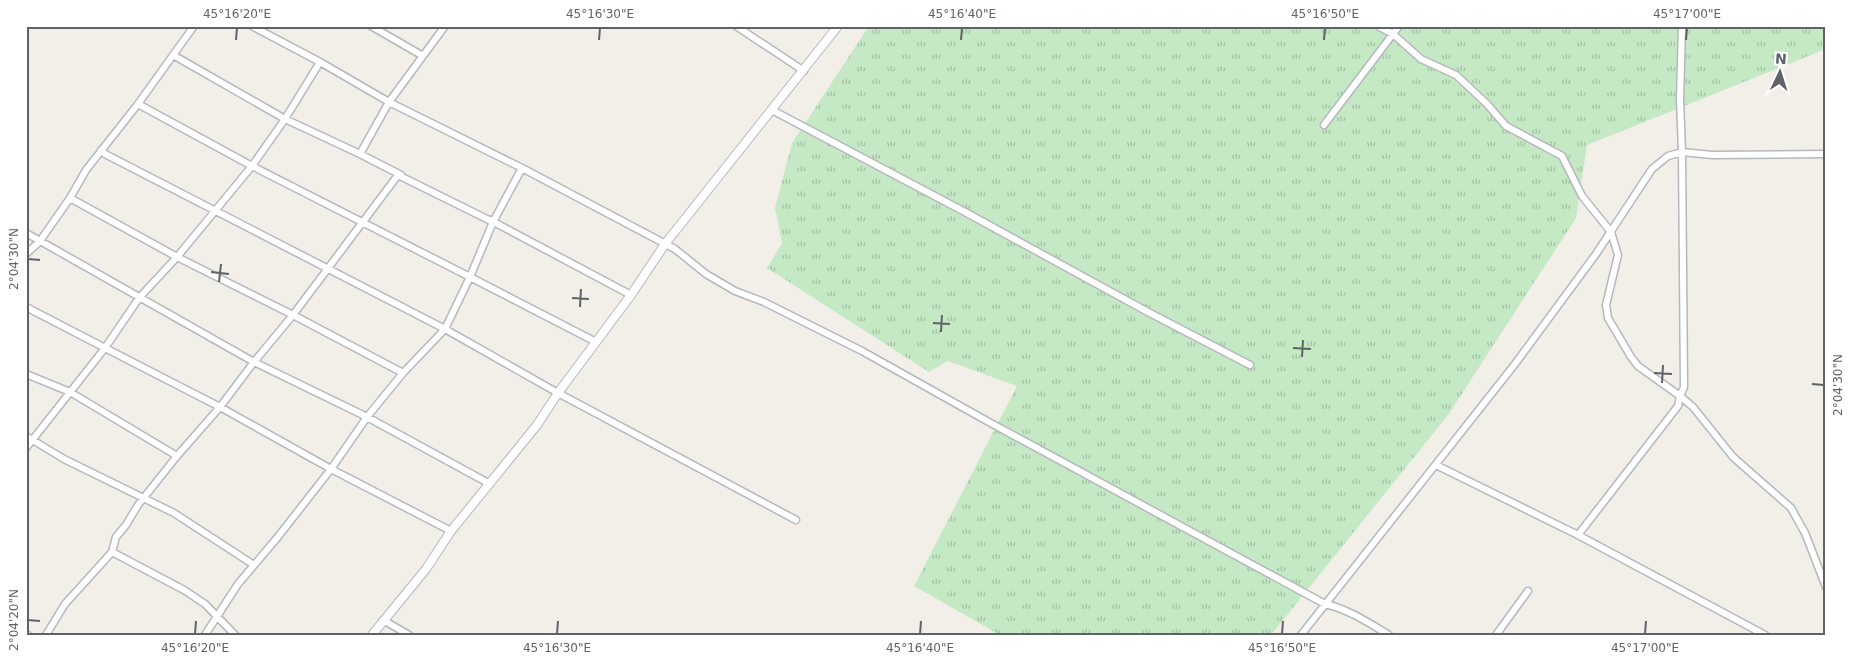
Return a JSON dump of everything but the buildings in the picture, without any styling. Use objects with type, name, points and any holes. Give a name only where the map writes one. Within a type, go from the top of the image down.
[{"type":"street","points":[[26,254],[40,241],[70,198],[86,170],[138,104],[194,26]]},
{"type":"street","points":[[252,26],[320,62],[389,102],[522,168],[676,249],[706,274],[735,291],[764,302],[862,351],[1325,604],[1362,618],[1389,635]]},
{"type":"street","points":[[371,26],[423,56]]},
{"type":"street","points":[[360,154],[389,102],[445,26]]},
{"type":"street","points":[[736,26],[804,71]]},
{"type":"street","points":[[372,635],[426,569],[452,531],[537,426],[558,393],[631,296],[665,244],[838,26]]},
{"type":"street","points":[[1378,26],[1393,34],[1421,59],[1456,75],[1487,104],[1506,126],[1562,156],[1582,196],[1611,232],[1618,255],[1606,305],[1608,318],[1631,357],[1638,366],[1693,407],[1733,457],[1791,508],[1805,533],[1826,587]]},
{"type":"street","points":[[1324,125],[1399,26]]},
{"type":"street","points":[[1578,535],[1678,406],[1684,387],[1680,118],[1682,26]]},
{"type":"street","points":[[172,55],[285,119],[360,154],[493,222],[631,296]]},
{"type":"street","points":[[26,448],[30,438],[105,348],[140,298],[177,257],[252,166],[285,119],[320,62]]},
{"type":"street","points":[[138,104],[252,166],[596,342]]},
{"type":"street","points":[[772,110],[1250,365]]},
{"type":"street","points":[[101,150],[445,329],[558,393],[796,520]]},
{"type":"street","points":[[1300,635],[1515,364],[1611,232],[1652,169],[1668,156],[1682,152],[1712,155],[1826,154]]},
{"type":"street","points":[[205,635],[238,584],[331,468],[368,417],[403,374],[445,329],[470,277],[493,222],[522,168]]},
{"type":"street","points":[[46,635],[64,604],[112,552],[116,537],[144,498],[220,408],[254,362],[293,315],[398,175],[493,222]]},
{"type":"street","points":[[70,198],[177,257],[293,315],[403,374]]},
{"type":"street","points":[[26,233],[254,362],[368,417],[490,484]]},
{"type":"street","points":[[26,307],[452,531]]},
{"type":"street","points":[[26,374],[70,392],[178,456]]},
{"type":"street","points":[[30,438],[64,458],[174,513],[254,565]]},
{"type":"street","points":[[1436,465],[1578,535],[1765,635]]},
{"type":"street","points":[[112,552],[184,590],[205,604],[234,635]]},
{"type":"street","points":[[1496,635],[1528,591]]},
{"type":"street","points":[[383,620],[409,635]]},
{"type":"green space","points":[[869,26],[1826,26],[1826,49],[1587,145],[1576,218],[1448,415],[1271,635],[1000,635],[914,586],[1017,386],[948,361],[929,372],[767,268],[782,243],[775,208],[792,143]]}]
